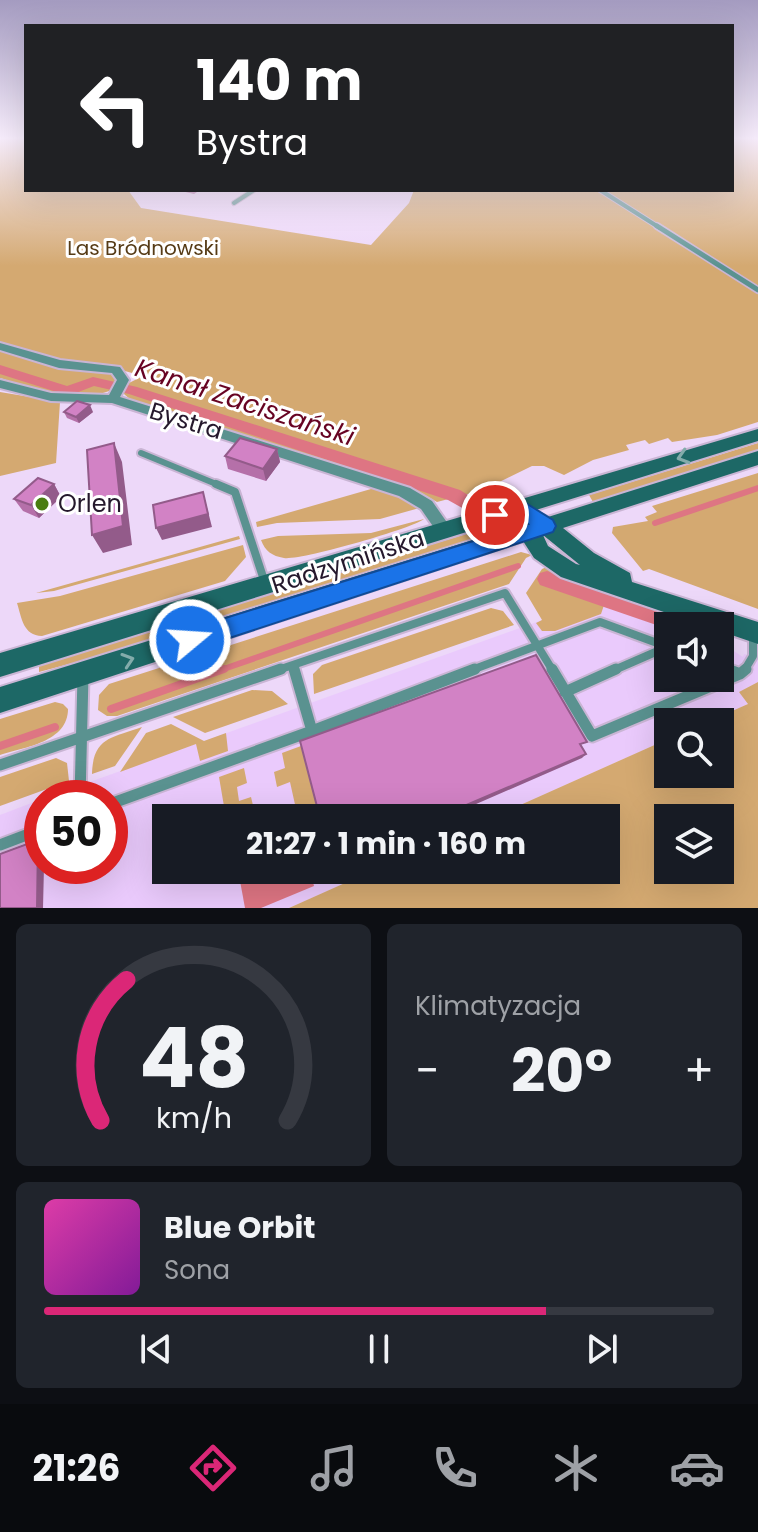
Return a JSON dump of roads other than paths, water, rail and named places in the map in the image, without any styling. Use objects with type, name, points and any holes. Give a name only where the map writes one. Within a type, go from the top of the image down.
[{"type":"main road","name":"Radzymińska","points":[[0,665],[758,435]]},
{"type":"main road","name":"Radzymińska","points":[[0,700],[758,458]]},
{"type":"main road","points":[[521,507],[536,529],[541,552],[561,567],[755,632]]},
{"type":"main road","points":[[577,551],[571,529],[581,515]]},
{"type":"main road","points":[[536,529],[654,598]]},
{"type":"street","points":[[0,346],[59,364],[113,369],[122,376],[118,390]]},
{"type":"street","name":"Bystra","points":[[0,384],[51,397],[118,390],[416,496],[430,507],[445,531]]},
{"type":"lane","points":[[234,203],[251,192]]},
{"type":"lane","points":[[603,192],[758,290]]},
{"type":"lane","points":[[141,453],[235,492],[265,585]]},
{"type":"lane","points":[[0,765],[505,593],[592,736],[740,674],[752,664],[755,632]]},
{"type":"lane","points":[[128,797],[600,622],[654,642]]},
{"type":"lane","points":[[565,692],[654,653]]},
{"type":"lane","points":[[293,665],[312,731]]},
{"type":"lane","points":[[734,672],[740,674]]},
{"type":"lane","points":[[80,780],[83,674]]},
{"type":"lane","points":[[0,845],[24,836]]},
{"type":"waterway","name":"Kanał Zaciszański","points":[[0,369],[68,391],[93,381],[132,390],[454,495],[473,507]]},
{"type":"waterway","points":[[655,523],[758,488]]},
{"type":"waterway","points":[[218,671],[518,566]]},
{"type":"waterway","name":"Kanał Zaciszański","points":[[547,579],[654,615]]},
{"type":"waterway","points":[[111,709],[224,669]]},
{"type":"waterway","points":[[0,746],[55,727]]},
{"type":"place","name":"Orlen","points":[[42,504]]},
{"type":"park label","name":"Las Bródnowski","points":[[143,248]]}]
